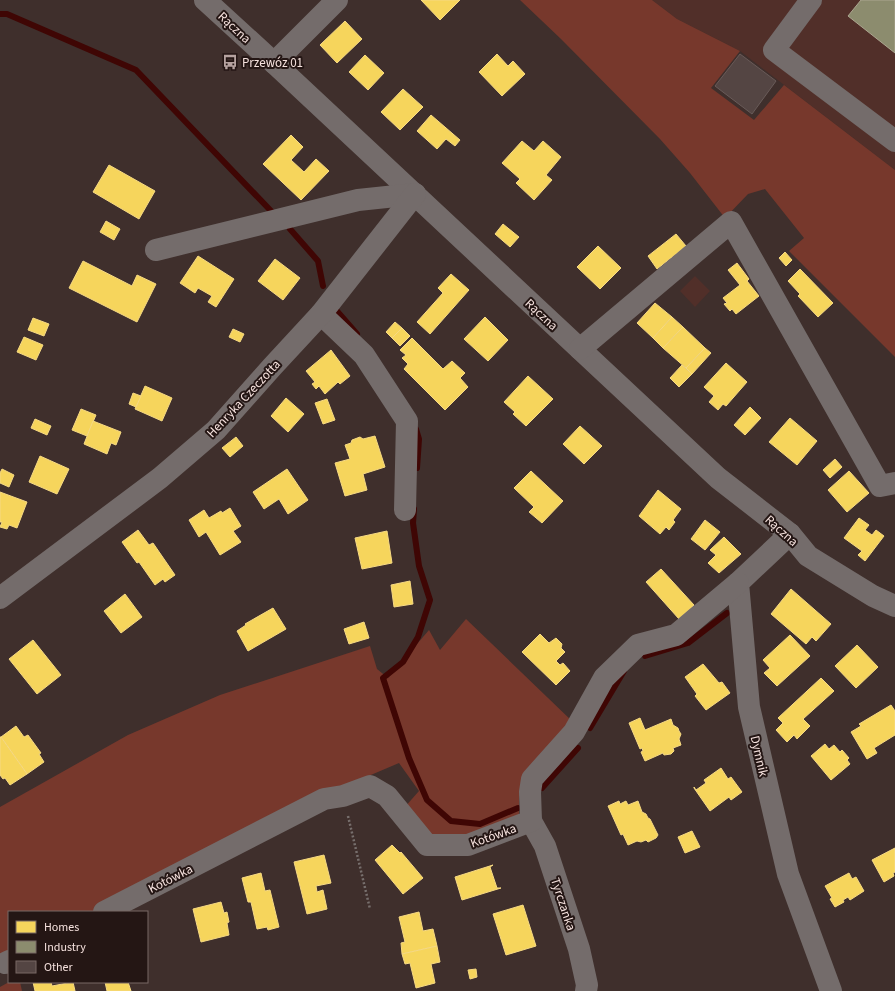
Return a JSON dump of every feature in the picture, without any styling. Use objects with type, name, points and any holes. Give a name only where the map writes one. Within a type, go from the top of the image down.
[{"type":"street","name":"Rączna","points":[[204,0],[415,194],[718,478],[790,534],[808,556],[873,596],[895,606]]},
{"type":"street","points":[[274,63],[337,0]]},
{"type":"street","points":[[812,0],[774,50],[895,141]]},
{"type":"street","points":[[156,250],[358,200],[415,194]]},
{"type":"street","name":"Henryka Czeczotta","points":[[0,598],[160,478],[216,430],[321,314],[415,194]]},
{"type":"street","points":[[580,349],[731,222],[880,486],[895,483]]},
{"type":"street","points":[[321,314],[364,354],[407,421],[405,510]]},
{"type":"street","points":[[738,583],[790,534]]},
{"type":"street","name":"Kotówka","points":[[106,911],[324,799],[343,796],[370,786],[387,796],[427,846],[468,845],[531,821],[530,792],[532,779],[574,732],[604,678],[638,645],[676,636],[738,583]]},
{"type":"street","name":"Dymnik","points":[[738,583],[748,707],[788,874],[831,991]]},
{"type":"street","name":"Tyrczanka","points":[[531,821],[545,846],[579,949],[587,984],[586,991]]},
{"type":"path","points":[[343,796],[370,909]]},
{"type":"shaded area","points":[[520,0],[652,0],[677,19],[740,51],[711,88],[754,120],[784,85],[895,170],[895,357],[789,251],[804,238],[765,189],[748,194],[725,218],[690,173],[660,139],[561,39]]},
{"type":"shaded area","points":[[652,0],[895,0],[895,170],[740,51],[677,19]]},
{"type":"shaded area","points":[[695,276],[710,291],[695,307],[680,291]]},
{"type":"shaded area","points":[[466,619],[573,722],[519,797],[519,817],[490,831],[436,839],[404,808],[419,791],[399,763],[352,783],[98,911],[8,911],[8,951],[0,955],[0,807],[128,735],[220,695],[370,646],[377,669],[388,678],[429,630],[440,650]]},
{"type":"shaded area","points":[[8,983],[20,983],[22,991],[0,991],[0,987]]},
{"type":"building: Homes","points":[[421,0],[460,0],[440,20]]},
{"type":"building: Homes","points":[[345,21],[362,39],[337,63],[320,45]]},
{"type":"building: Homes","points":[[497,54],[508,66],[513,61],[525,74],[502,96],[479,72]]},
{"type":"building: Homes","points":[[365,55],[384,73],[368,90],[349,72]]},
{"type":"building: Homes","points":[[403,89],[423,107],[400,130],[381,112]]},
{"type":"building: Homes","points":[[431,115],[460,140],[455,146],[446,139],[437,149],[417,131]]},
{"type":"building: Homes","points":[[291,135],[303,147],[291,160],[304,172],[316,159],[329,171],[301,200],[263,164]]},
{"type":"building: Homes","points":[[522,141],[534,151],[543,141],[561,157],[546,175],[552,180],[534,200],[516,183],[520,179],[502,163]]},
{"type":"building: Homes","points":[[109,165],[155,191],[139,219],[93,192]]},
{"type":"building: Homes","points":[[106,221],[120,229],[114,240],[100,232]]},
{"type":"building: Homes","points":[[503,224],[519,237],[510,247],[495,234]]},
{"type":"building: Homes","points":[[676,234],[686,246],[657,269],[648,256]]},
{"type":"building: Homes","points":[[598,246],[621,268],[600,289],[577,267]]},
{"type":"building: Homes","points":[[785,252],[792,260],[786,266],[779,258]]},
{"type":"building: Homes","points":[[198,256],[234,279],[216,307],[208,302],[212,296],[198,288],[195,293],[180,283]]},
{"type":"building: Homes","points":[[275,259],[300,278],[283,300],[258,281]]},
{"type":"building: Homes","points":[[83,261],[132,286],[137,275],[156,284],[137,322],[69,288]]},
{"type":"building: Homes","points":[[737,263],[749,279],[747,281],[759,296],[736,314],[732,309],[730,311],[724,304],[727,303],[723,298],[740,285],[728,270]]},
{"type":"building: Homes","points":[[800,269],[833,303],[818,317],[798,296],[800,294],[788,281]]},
{"type":"building: Homes","points":[[451,274],[469,290],[430,334],[417,322],[443,293],[438,288]]},
{"type":"building: Homes","points":[[655,303],[672,317],[653,338],[637,323]]},
{"type":"building: Homes","points":[[485,317],[508,340],[488,361],[464,339]]},
{"type":"building: Homes","points":[[672,317],[683,327],[663,348],[653,338]]},
{"type":"building: Homes","points":[[33,318],[49,324],[44,336],[28,330]]},
{"type":"building: Homes","points":[[395,322],[402,328],[392,338],[386,332]]},
{"type":"building: Homes","points":[[683,327],[705,348],[686,368],[663,348]]},
{"type":"building: Homes","points":[[402,328],[410,336],[400,346],[392,338]]},
{"type":"building: Homes","points":[[233,329],[244,334],[240,342],[229,337]]},
{"type":"building: Homes","points":[[24,337],[43,345],[36,360],[17,352]]},
{"type":"building: Homes","points":[[412,338],[443,369],[452,361],[465,373],[460,378],[468,387],[445,410],[404,369],[408,364],[402,358],[406,355],[400,350]]},
{"type":"building: Homes","points":[[705,348],[711,353],[692,374],[686,368]]},
{"type":"building: Homes","points":[[331,350],[350,376],[340,384],[338,382],[325,394],[319,386],[316,389],[312,384],[315,382],[306,371]]},
{"type":"building: Homes","points":[[726,363],[747,382],[726,406],[723,404],[718,410],[709,402],[714,396],[704,387]]},
{"type":"building: Homes","points":[[682,365],[692,374],[679,387],[670,378]]},
{"type":"building: Homes","points":[[528,376],[553,399],[526,426],[513,414],[515,412],[504,402]]},
{"type":"building: Homes","points":[[145,386],[172,398],[162,421],[135,409]]},
{"type":"building: Homes","points":[[133,393],[141,396],[136,407],[129,404]]},
{"type":"building: Homes","points":[[286,398],[304,414],[288,432],[271,416]]},
{"type":"building: Homes","points":[[327,399],[335,420],[323,424],[315,403]]},
{"type":"building: Homes","points":[[750,407],[761,418],[745,435],[734,425]]},
{"type":"building: Homes","points":[[81,409],[96,415],[87,436],[72,430]]},
{"type":"building: Homes","points":[[790,418],[817,441],[797,465],[769,442]]},
{"type":"building: Homes","points":[[35,419],[51,426],[47,435],[31,428]]},
{"type":"building: Homes","points":[[93,421],[121,432],[116,445],[111,443],[107,454],[84,444]]},
{"type":"building: Homes","points":[[580,426],[602,446],[584,464],[563,444]]},
{"type":"building: Homes","points":[[375,436],[385,467],[363,474],[367,490],[345,496],[335,463],[350,459],[345,445],[351,443],[352,440],[360,437],[363,439]]},
{"type":"building: Homes","points":[[236,437],[243,446],[230,457],[222,448]]},
{"type":"building: Homes","points":[[40,456],[69,469],[57,494],[29,482]]},
{"type":"building: Homes","points":[[835,459],[842,467],[830,478],[823,470]]},
{"type":"building: Homes","points":[[2,469],[14,475],[9,487],[0,483],[0,473]]},
{"type":"building: Homes","points":[[287,469],[308,500],[288,514],[279,499],[264,509],[253,492]]},
{"type":"building: Homes","points":[[531,471],[563,501],[542,523],[529,512],[534,507],[514,488]]},
{"type":"building: Homes","points":[[849,471],[869,493],[847,512],[828,490]]},
{"type":"building: Homes","points":[[658,490],[681,509],[673,520],[675,522],[669,530],[666,527],[660,534],[639,516]]},
{"type":"building: Homes","points":[[0,492],[27,502],[17,528],[9,525],[7,529],[0,527],[2,522],[0,522]]},
{"type":"building: Homes","points":[[230,508],[241,526],[233,531],[241,542],[220,555],[206,532],[199,537],[189,520],[204,510],[209,518]]},
{"type":"building: Homes","points":[[859,518],[869,525],[865,530],[872,535],[876,530],[884,536],[865,561],[858,555],[862,551],[844,538]]},
{"type":"building: Homes","points":[[705,520],[720,532],[705,550],[691,539]]},
{"type":"building: Homes","points":[[138,530],[149,545],[153,543],[175,575],[165,582],[163,579],[155,585],[139,562],[137,563],[122,542]]},
{"type":"building: Homes","points":[[387,531],[392,563],[362,569],[355,538]]},
{"type":"building: Homes","points":[[724,537],[741,554],[719,573],[708,563],[716,555],[710,550]]},
{"type":"building: Homes","points":[[661,569],[694,605],[679,619],[646,582]]},
{"type":"building: Homes","points":[[410,581],[413,604],[394,607],[391,585]]},
{"type":"building: Homes","points":[[791,589],[831,624],[816,641],[812,637],[806,644],[771,614]]},
{"type":"building: Homes","points":[[125,594],[142,617],[121,633],[104,611]]},
{"type":"building: Homes","points":[[273,608],[286,629],[248,651],[237,631],[246,625],[245,624]]},
{"type":"building: Homes","points":[[364,622],[369,638],[349,644],[344,629]]},
{"type":"building: Homes","points":[[540,634],[549,643],[556,638],[562,644],[561,648],[565,652],[556,661],[560,665],[563,663],[570,671],[556,685],[522,652]]},
{"type":"building: Homes","points":[[790,635],[810,656],[777,686],[764,673],[770,668],[763,660]]},
{"type":"building: Homes","points":[[33,640],[61,675],[37,694],[9,659]]},
{"type":"building: Homes","points":[[857,645],[878,667],[856,688],[835,666]]},
{"type":"building: Homes","points":[[703,664],[719,683],[722,682],[730,693],[706,710],[695,696],[697,694],[685,677]]},
{"type":"building: Homes","points":[[821,678],[834,691],[803,719],[810,726],[797,739],[794,735],[787,742],[776,730],[783,723],[778,718]]},
{"type":"building: Homes","points":[[891,705],[895,711],[895,735],[874,748],[877,753],[867,759],[851,732],[861,726],[859,724]]},
{"type":"building: Homes","points":[[640,718],[645,730],[671,719],[673,725],[678,728],[681,734],[679,739],[681,745],[673,748],[674,751],[671,754],[664,755],[663,753],[645,761],[641,752],[643,751],[642,748],[640,749],[629,723]]},
{"type":"building: Homes","points":[[16,726],[24,737],[28,735],[41,753],[39,754],[44,762],[27,774],[1,737]]},
{"type":"building: Homes","points":[[0,737],[27,774],[10,785],[5,778],[3,779],[0,775]]},
{"type":"building: Homes","points":[[825,744],[829,749],[834,745],[840,752],[842,750],[849,758],[847,760],[850,764],[831,780],[811,756]]},
{"type":"building: Homes","points":[[721,768],[728,779],[731,777],[742,792],[731,800],[729,797],[710,811],[694,788],[694,787],[696,790],[706,783],[704,780]]},
{"type":"building: Homes","points":[[619,801],[620,804],[626,801],[628,805],[638,801],[642,812],[650,819],[658,835],[656,838],[648,842],[646,840],[641,842],[637,841],[628,845],[623,834],[621,835],[608,806]]},
{"type":"building: Homes","points":[[692,831],[700,847],[685,853],[678,837]]},
{"type":"building: Homes","points":[[392,845],[400,853],[401,852],[423,878],[403,894],[375,860]]},
{"type":"building: Homes","points":[[895,848],[894,876],[884,882],[872,860]]},
{"type":"building: Homes","points":[[324,855],[331,883],[316,886],[317,892],[323,890],[327,909],[307,914],[294,862]]},
{"type":"building: Homes","points":[[493,865],[490,867],[497,888],[501,888],[462,900],[455,877]]},
{"type":"building: Homes","points":[[261,873],[265,891],[270,890],[279,927],[268,930],[267,927],[257,929],[251,902],[248,902],[242,878]]},
{"type":"building: Homes","points":[[849,873],[852,879],[856,877],[864,891],[850,900],[848,897],[843,900],[844,902],[835,907],[825,886]]},
{"type":"building: Homes","points":[[221,902],[224,913],[227,912],[229,935],[201,942],[193,909]]},
{"type":"building: Homes","points":[[523,905],[536,946],[506,955],[493,914]]},
{"type":"building: Homes","points":[[419,912],[423,931],[433,929],[437,946],[402,954],[401,943],[405,942],[399,917]]},
{"type":"building: Homes","points":[[437,946],[440,962],[431,964],[435,983],[416,988],[410,963],[405,964],[402,954]]},
{"type":"building: Homes","points":[[476,969],[477,977],[470,979],[468,970]]},
{"type":"building: Homes","points":[[33,983],[51,983],[52,986],[73,983],[75,991],[35,991]]},
{"type":"building: Homes","points":[[105,983],[128,983],[131,991],[107,991]]},
{"type":"building: Industry","points":[[861,0],[895,0],[895,53],[848,16]]},
{"type":"building: Other","points":[[740,54],[776,81],[752,114],[715,86]]},
{"type":"waterway","points":[[0,14],[7,14],[136,70],[272,212]]},
{"type":"waterway","points":[[290,229],[318,261],[323,286]]},
{"type":"waterway","points":[[336,310],[357,334]]},
{"type":"waterway","points":[[416,429],[419,439],[417,468]]},
{"type":"waterway","points":[[414,509],[413,523],[419,566],[430,600],[418,637],[403,662],[383,678],[409,758],[427,800],[451,821],[480,824],[518,808]]},
{"type":"waterway","points":[[645,656],[688,643],[727,613]]},
{"type":"waterway","points":[[590,728],[624,671]]},
{"type":"waterway","points":[[542,788],[578,748]]},
{"type":"place","name":"Przewóz 01","points":[[230,62]]}]
